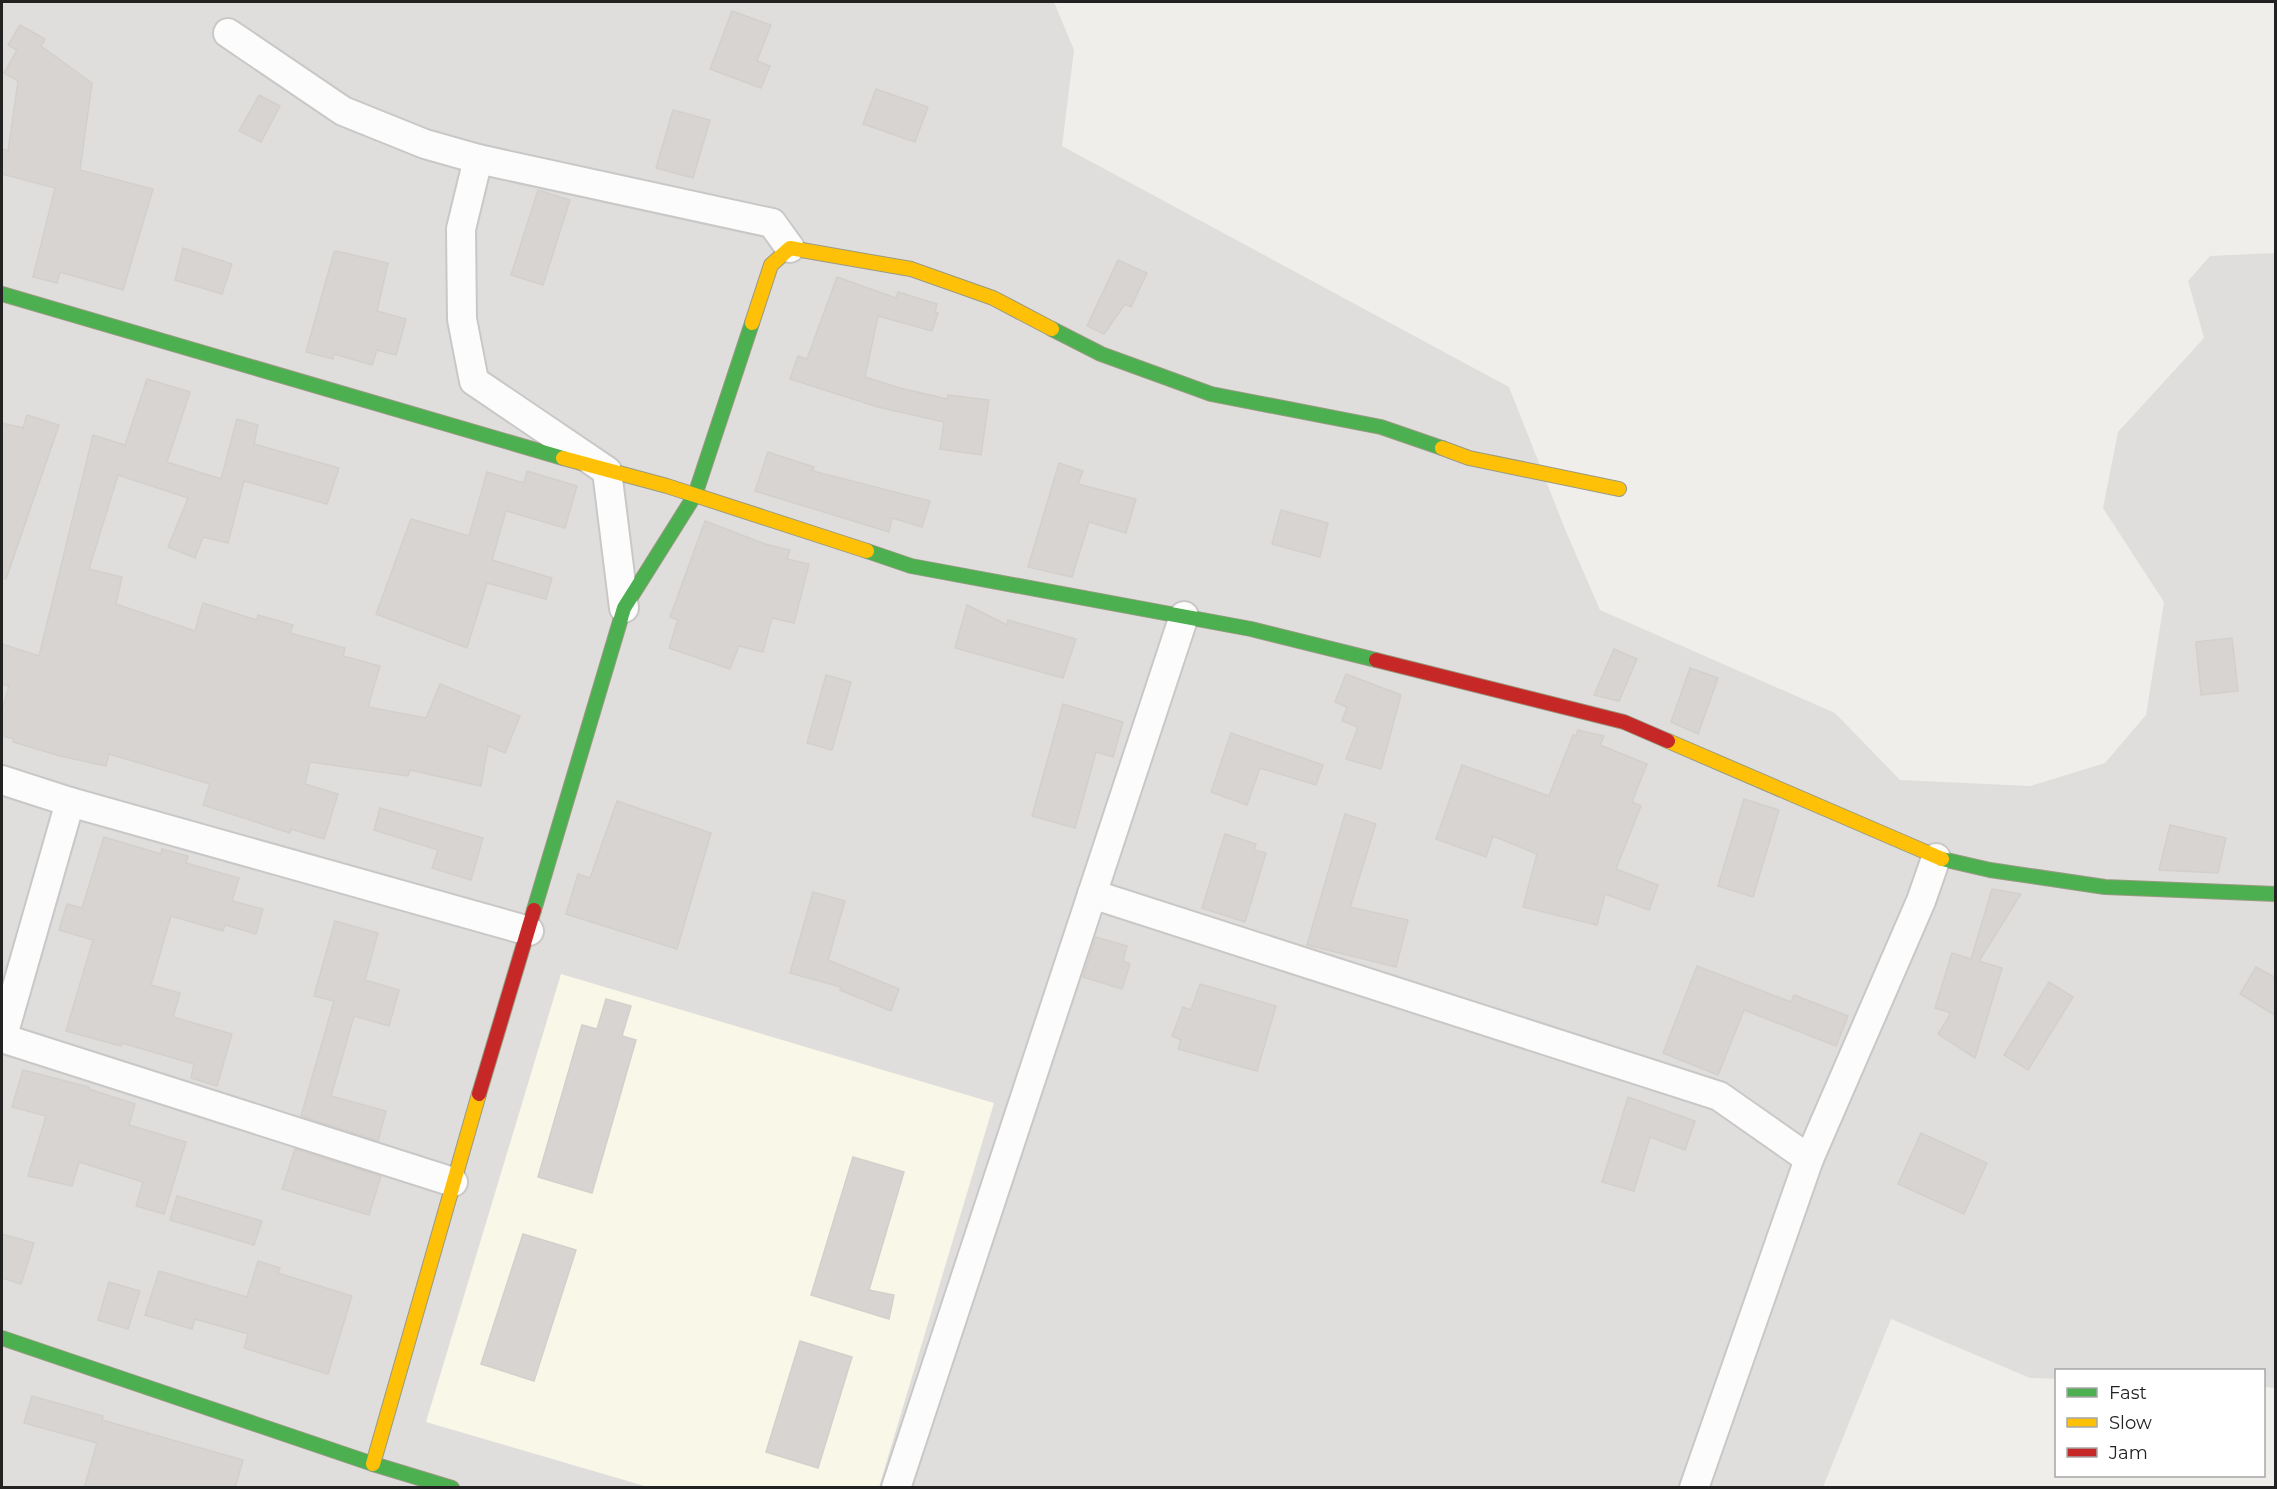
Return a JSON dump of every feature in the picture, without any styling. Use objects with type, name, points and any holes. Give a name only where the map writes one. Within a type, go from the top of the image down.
[{"type":"street","points":[[228,33],[343,111],[425,144],[478,159],[772,223],[790,248],[911,269],[993,298],[1101,354],[1211,394],[1382,427],[1469,458],[1619,489]]},
{"type":"street","points":[[478,159],[461,229],[462,319],[474,381],[607,471],[624,608]]},
{"type":"street","points":[[374,1464],[453,1182],[624,608],[695,495],[771,265],[790,248]]},
{"type":"street","points":[[2,294],[695,495],[911,566],[1251,629],[1624,722],[1936,858],[1990,870],[2105,887],[2276,894]]},
{"type":"street","points":[[896,1488],[1184,616]]},
{"type":"street","points":[[2,780],[70,802],[529,931]]},
{"type":"street","points":[[70,802],[2,1039],[453,1182]]},
{"type":"street","points":[[1694,1488],[1809,1159],[1921,901],[1936,858]]},
{"type":"street","points":[[1092,894],[1719,1095],[1809,1159]]},
{"type":"street","points":[[2,1338],[374,1464],[452,1488]]},
{"type":"shaded area","points":[[2,2],[1054,2],[1074,50],[1062,146],[1509,387],[1565,529],[1600,610],[1835,713],[1900,780],[2030,786],[2105,763],[2146,715],[2164,602],[2103,508],[2118,432],[2204,338],[2188,281],[2210,256],[2275,253],[2275,1388],[2265,1387],[2265,1369],[2055,1369],[2055,1379],[2030,1378],[1891,1319],[1823,1487],[2,1488]]},
{"type":"shaded area","points":[[561,974],[994,1103],[879,1487],[648,1487],[426,1422]]},
{"type":"building","points":[[732,11],[771,25],[757,61],[770,66],[761,88],[710,69]]},
{"type":"building","points":[[20,25],[45,39],[41,46],[92,83],[80,170],[153,189],[123,290],[60,272],[57,283],[33,277],[55,188],[2,174],[2,149],[8,151],[18,81],[4,73],[17,50],[8,45]]},
{"type":"building","points":[[876,89],[928,107],[915,142],[863,124]]},
{"type":"building","points":[[259,95],[280,106],[261,142],[239,131]]},
{"type":"building","points":[[673,110],[710,120],[693,178],[656,168]]},
{"type":"building","points":[[538,190],[570,200],[543,285],[511,275]]},
{"type":"building","points":[[183,248],[232,264],[222,294],[175,280]]},
{"type":"building","points":[[336,251],[388,263],[377,311],[406,319],[396,355],[377,350],[372,365],[334,354],[333,359],[306,352]]},
{"type":"building","points":[[1118,260],[1147,273],[1131,307],[1125,304],[1104,334],[1087,326]]},
{"type":"building","points":[[837,277],[896,298],[898,292],[937,304],[935,312],[938,313],[932,331],[878,316],[865,377],[947,399],[948,395],[989,400],[981,455],[940,449],[944,422],[878,407],[790,379],[798,356],[807,359]]},
{"type":"building","points":[[147,379],[190,392],[167,462],[221,479],[237,419],[258,425],[254,444],[339,468],[327,504],[244,481],[228,543],[203,537],[195,558],[168,547],[188,498],[118,475],[89,569],[122,577],[116,604],[195,631],[203,603],[257,620],[258,615],[293,625],[290,633],[345,648],[343,656],[380,666],[368,707],[426,718],[440,684],[520,716],[505,753],[488,746],[481,786],[410,770],[408,776],[310,762],[305,784],[338,794],[324,839],[291,829],[290,833],[203,805],[210,784],[109,754],[106,766],[60,756],[13,742],[14,739],[2,736],[2,710],[9,686],[2,684],[2,644],[39,656],[93,435],[125,445]]},
{"type":"building","points":[[27,415],[59,425],[6,579],[2,578],[2,423],[23,428]]},
{"type":"building","points":[[768,452],[814,467],[813,471],[930,501],[922,527],[892,518],[889,532],[755,491]]},
{"type":"building","points":[[1059,463],[1083,471],[1078,484],[1136,499],[1126,533],[1089,522],[1072,577],[1028,567]]},
{"type":"building","points":[[527,471],[577,486],[565,528],[506,511],[492,560],[552,578],[546,599],[487,583],[467,648],[376,614],[411,519],[469,536],[487,472],[524,483]]},
{"type":"building","points":[[1281,510],[1328,523],[1320,557],[1272,544]]},
{"type":"building","points":[[705,521],[765,544],[790,550],[787,559],[809,564],[794,623],[772,618],[763,652],[739,646],[730,669],[669,648],[678,620],[670,617]]},
{"type":"building","points":[[967,605],[1007,625],[1008,620],[1076,639],[1063,678],[955,648]]},
{"type":"building","points":[[2232,638],[2238,691],[2201,695],[2196,642]]},
{"type":"building","points":[[1614,649],[1637,659],[1619,701],[1594,695]]},
{"type":"building","points":[[1690,668],[1718,678],[1698,734],[1671,722]]},
{"type":"building","points":[[1346,674],[1401,695],[1381,769],[1346,759],[1358,727],[1342,721],[1347,707],[1335,702]]},
{"type":"building","points":[[826,675],[851,682],[832,750],[807,743]]},
{"type":"building","points":[[1063,704],[1123,722],[1113,757],[1096,752],[1075,828],[1032,816]]},
{"type":"building","points":[[1578,730],[1604,736],[1600,745],[1647,764],[1632,802],[1641,806],[1616,869],[1658,885],[1649,910],[1605,894],[1597,925],[1523,907],[1537,854],[1493,836],[1486,857],[1436,839],[1462,765],[1549,796],[1573,735],[1576,736]]},
{"type":"building","points":[[1231,733],[1323,765],[1316,785],[1260,768],[1247,805],[1211,792]]},
{"type":"building","points":[[1744,799],[1779,810],[1753,897],[1718,886]]},
{"type":"building","points":[[617,801],[711,833],[677,949],[566,914],[578,874],[590,878]]},
{"type":"building","points":[[380,808],[483,838],[471,880],[432,868],[438,850],[374,830]]},
{"type":"building","points":[[1345,814],[1376,824],[1350,907],[1408,920],[1396,967],[1307,945]]},
{"type":"building","points":[[2170,825],[2226,838],[2218,873],[2159,870]]},
{"type":"building","points":[[1225,834],[1256,844],[1254,850],[1266,853],[1245,922],[1202,908]]},
{"type":"building","points":[[104,837],[161,854],[162,849],[188,856],[186,863],[239,878],[232,901],[263,909],[256,934],[225,925],[223,931],[171,916],[151,985],[180,993],[173,1017],[232,1034],[217,1086],[191,1078],[194,1064],[122,1043],[121,1046],[66,1031],[93,940],[59,930],[67,904],[82,908]]},
{"type":"building","points":[[1992,889],[2021,894],[1979,961],[2002,968],[1975,1058],[1938,1034],[1951,1013],[1935,1008],[1952,953],[1971,959]]},
{"type":"building","points":[[813,892],[845,901],[828,960],[899,989],[891,1011],[840,990],[841,987],[790,973]]},
{"type":"building","points":[[335,921],[378,933],[365,980],[399,990],[389,1026],[354,1016],[331,1096],[386,1111],[378,1141],[301,1116],[334,1001],[314,996]]},
{"type":"building","points":[[1096,937],[1127,946],[1123,961],[1130,964],[1122,989],[1083,977]]},
{"type":"building","points":[[1697,966],[1791,1002],[1794,995],[1848,1016],[1836,1046],[1744,1010],[1718,1075],[1663,1053]]},
{"type":"building","points":[[2256,967],[2276,978],[2276,1016],[2240,994]]},
{"type":"building","points":[[2049,982],[2073,997],[2028,1070],[2004,1055]]},
{"type":"building","points":[[1200,984],[1276,1006],[1257,1071],[1178,1049],[1181,1040],[1172,1036],[1183,1007],[1191,1010]]},
{"type":"building","points":[[606,999],[631,1006],[622,1036],[636,1040],[592,1193],[538,1177],[582,1025],[597,1029]]},
{"type":"building","points":[[23,1070],[89,1087],[89,1089],[135,1104],[129,1125],[186,1142],[164,1214],[136,1206],[143,1182],[79,1162],[72,1186],[28,1176],[46,1116],[12,1107]]},
{"type":"building","points":[[1628,1097],[1695,1121],[1685,1150],[1650,1137],[1634,1191],[1602,1182]]},
{"type":"building","points":[[1921,1133],[1987,1163],[1964,1214],[1898,1184]]},
{"type":"building","points":[[295,1149],[381,1176],[369,1215],[282,1189]]},
{"type":"building","points":[[853,1157],[904,1172],[869,1290],[894,1295],[889,1319],[811,1295]]},
{"type":"building","points":[[177,1196],[262,1221],[254,1245],[170,1220]]},
{"type":"building","points":[[2,1234],[34,1243],[21,1284],[2,1278]]},
{"type":"building","points":[[523,1234],[576,1250],[534,1381],[481,1364]]},
{"type":"building","points":[[258,1261],[280,1268],[278,1273],[352,1296],[328,1374],[244,1348],[248,1334],[195,1319],[192,1329],[145,1315],[159,1271],[247,1297]]},
{"type":"building","points":[[109,1282],[140,1291],[128,1329],[98,1320]]},
{"type":"building","points":[[800,1341],[852,1357],[818,1468],[766,1452]]},
{"type":"building","points":[[32,1396],[103,1416],[102,1420],[243,1460],[235,1488],[84,1488],[97,1443],[24,1423]]},
{"type":"traffic: fast","points":[[2,294],[563,458]]},
{"type":"traffic: fast","points":[[534,910],[624,608],[695,495],[752,323]]},
{"type":"traffic: fast","points":[[1052,329],[1101,354],[1211,394],[1381,427],[1442,448]]},
{"type":"traffic: fast","points":[[867,551],[911,566],[1251,629],[1376,660]]},
{"type":"traffic: fast","points":[[1942,859],[1990,870],[2105,887],[2276,894]]},
{"type":"traffic: fast","points":[[2,1338],[373,1464],[452,1488]]},
{"type":"traffic: slow","points":[[752,323],[771,265],[790,248],[911,269],[993,298],[1052,329]]},
{"type":"traffic: slow","points":[[1442,448],[1469,458],[1619,489]]},
{"type":"traffic: slow","points":[[563,458],[667,486],[867,551]]},
{"type":"traffic: slow","points":[[1668,741],[1942,859]]},
{"type":"traffic: slow","points":[[373,1464],[479,1094]]},
{"type":"traffic: jam","points":[[1376,660],[1624,722],[1668,741]]},
{"type":"traffic: jam","points":[[479,1094],[534,910]]}]
